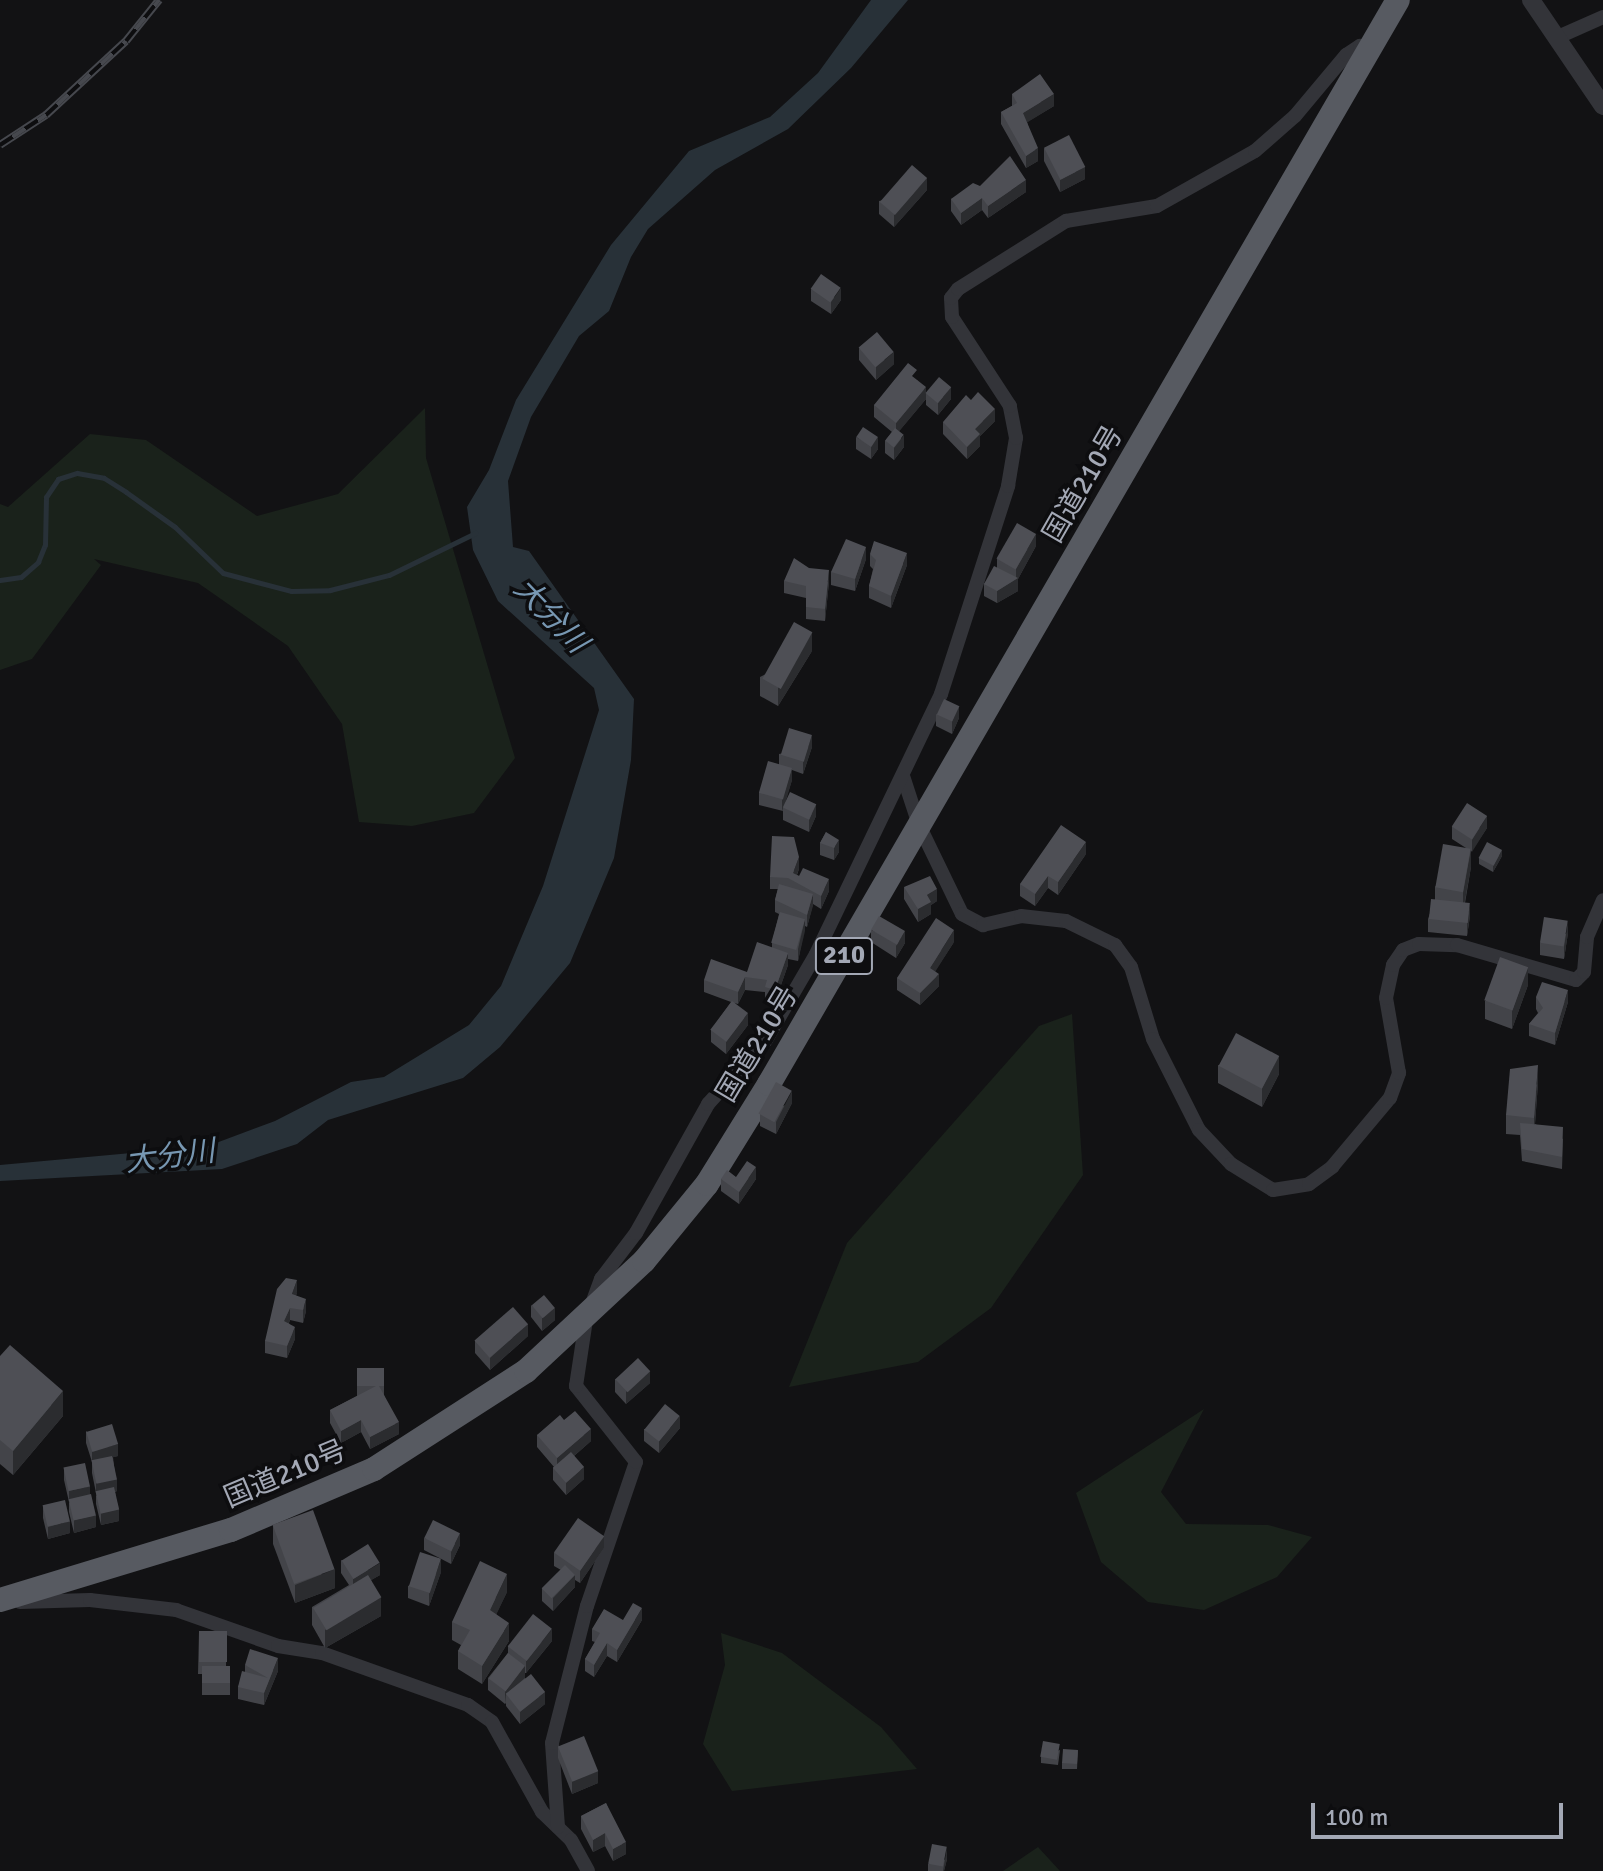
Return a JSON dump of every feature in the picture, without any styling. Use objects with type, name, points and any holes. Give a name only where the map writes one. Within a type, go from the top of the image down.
[{"type":"highway","name":"国道210号","points":[[0,1600],[231,1530],[374,1469],[502,1389],[586,1320],[644,1261],[707,1184],[1398,0]]},
{"type":"street","points":[[1531,0],[1603,106]]},
{"type":"street","points":[[1558,37],[1603,17]]},
{"type":"street","points":[[558,1827],[552,1743],[587,1606],[636,1462],[576,1386],[586,1320],[601,1279],[636,1233],[708,1104],[766,1040],[782,1014],[903,776],[953,663],[1015,453],[1010,406],[952,317],[954,294],[1066,221],[1157,206],[1255,151],[1295,116],[1346,55],[1360,46],[1370,49]]},
{"type":"street","points":[[903,776],[919,825],[962,914],[972,923],[990,925],[1027,916],[1066,921],[1100,934],[1123,954],[1153,1039],[1199,1130],[1231,1164],[1273,1190],[1309,1184],[1332,1167],[1390,1098],[1399,1073],[1386,998],[1393,965],[1403,950],[1419,944],[1457,945],[1576,980],[1584,972],[1587,937],[1603,900]]},
{"type":"street","points":[[0,1600],[90,1600],[176,1610],[454,1699],[492,1722],[542,1812],[558,1827],[588,1871]]},
{"type":"shaded area","points":[[425,408],[426,458],[515,758],[474,813],[412,826],[359,822],[342,724],[288,646],[198,583],[94,559],[101,565],[32,659],[0,670],[0,504],[8,507],[90,434],[146,440],[257,516],[338,494]]},
{"type":"shaded area","points":[[1072,1014],[1083,1175],[991,1308],[918,1362],[789,1387],[847,1243],[1039,1026]]},
{"type":"shaded area","points":[[1204,1409],[1161,1492],[1186,1524],[1268,1525],[1312,1537],[1277,1577],[1204,1610],[1148,1602],[1101,1562],[1076,1493]]},
{"type":"shaded area","points":[[721,1633],[782,1653],[881,1727],[917,1769],[732,1791],[703,1744],[725,1665]]},
{"type":"shaded area","points":[[1038,1847],[1060,1871],[1003,1871]]},
{"type":"water","name":"大分川","points":[[871,0],[908,0],[851,68],[788,129],[715,170],[648,229],[631,257],[609,311],[579,336],[531,417],[508,481],[513,547],[529,551],[634,699],[631,760],[614,858],[570,963],[500,1047],[463,1078],[328,1120],[297,1144],[222,1169],[0,1181],[0,1165],[208,1146],[275,1121],[351,1082],[384,1077],[469,1025],[501,986],[543,886],[599,710],[594,688],[498,601],[473,550],[467,507],[489,470],[516,400],[611,245],[689,151],[770,117],[818,73]]},
{"type":"building","points":[[1040,74],[1054,94],[1023,113],[1038,148],[1026,156],[1001,112],[1017,103],[1012,94]]},
{"type":"building","points":[[1069,135],[1085,167],[1060,180],[1044,148]]},
{"type":"building","points":[[1010,156],[1026,180],[988,206],[982,198],[961,213],[951,199],[973,183],[980,186]]},
{"type":"building","points":[[912,165],[927,178],[895,215],[880,202]]},
{"type":"building","points":[[821,274],[841,288],[830,303],[811,289]]},
{"type":"building","points":[[877,332],[894,352],[875,367],[859,347]]},
{"type":"building","points":[[908,363],[917,370],[912,376],[926,387],[896,423],[874,405]]},
{"type":"building","points":[[939,377],[951,387],[938,403],[926,393]]},
{"type":"building","points":[[978,392],[995,409],[975,429],[980,434],[967,447],[943,422],[966,395],[971,400]]},
{"type":"building","points":[[863,427],[878,437],[871,447],[856,437]]},
{"type":"building","points":[[895,428],[904,435],[894,447],[885,441]]},
{"type":"building","points":[[1017,523],[1036,534],[1016,570],[996,559]]},
{"type":"building","points":[[846,539],[866,547],[855,579],[831,572]]},
{"type":"building","points":[[874,541],[907,553],[891,596],[869,586],[876,560],[870,554]]},
{"type":"building","points":[[794,558],[809,568],[829,570],[825,609],[806,607],[806,586],[784,581]]},
{"type":"building","points":[[994,566],[1018,578],[997,591],[984,584]]},
{"type":"building","points":[[794,622],[812,632],[781,689],[762,679]]},
{"type":"building","points":[[944,699],[959,706],[952,722],[937,714]]},
{"type":"building","points":[[789,728],[812,735],[804,762],[781,755]]},
{"type":"building","points":[[768,761],[792,768],[783,800],[759,793]]},
{"type":"building","points":[[790,792],[816,804],[809,820],[783,807]]},
{"type":"building","points":[[1467,803],[1487,816],[1472,840],[1452,826]]},
{"type":"building","points":[[1061,825],[1086,842],[1058,882],[1048,876],[1035,894],[1020,884]]},
{"type":"building","points":[[826,832],[839,840],[834,848],[820,843]]},
{"type":"building","points":[[772,836],[794,837],[799,857],[793,873],[799,876],[803,868],[829,879],[821,896],[788,878],[770,877]]},
{"type":"building","points":[[1487,842],[1502,850],[1494,866],[1479,858]]},
{"type":"building","points":[[1443,844],[1471,849],[1463,892],[1435,887]]},
{"type":"building","points":[[930,876],[937,889],[927,895],[931,902],[918,909],[904,887]]},
{"type":"building","points":[[779,884],[813,894],[807,915],[775,900]]},
{"type":"building","points":[[1431,899],[1470,903],[1468,923],[1429,919]]},
{"type":"building","points":[[780,912],[805,919],[796,950],[771,943]]},
{"type":"building","points":[[879,916],[905,931],[897,945],[871,930]]},
{"type":"building","points":[[1544,917],[1568,921],[1564,946],[1540,943]]},
{"type":"building","points":[[936,918],[954,930],[930,968],[939,974],[920,993],[897,978]]},
{"type":"building","points":[[757,942],[788,953],[775,990],[765,987],[767,980],[745,977],[738,992],[704,980],[711,959],[747,972]]},
{"type":"building","points":[[1500,957],[1528,967],[1512,1010],[1484,1000]]},
{"type":"building","points":[[1542,982],[1568,990],[1555,1033],[1529,1024],[1543,1008],[1536,997]]},
{"type":"building","points":[[732,1001],[748,1013],[726,1042],[710,1030]]},
{"type":"building","points":[[1236,1033],[1279,1056],[1262,1089],[1219,1066]]},
{"type":"building","points":[[1538,1065],[1534,1118],[1506,1115],[1510,1069]]},
{"type":"building","points":[[776,1082],[792,1091],[774,1122],[759,1113]]},
{"type":"building","points":[[1520,1123],[1563,1127],[1562,1157],[1522,1149]]},
{"type":"building","points":[[747,1161],[756,1167],[739,1192],[721,1179],[727,1170],[736,1177]]},
{"type":"building","points":[[286,1278],[297,1280],[292,1294],[306,1299],[303,1310],[290,1308],[284,1321],[295,1327],[287,1346],[265,1341],[277,1289]]},
{"type":"building","points":[[544,1295],[555,1308],[543,1318],[532,1305]]},
{"type":"building","points":[[513,1307],[528,1324],[490,1358],[475,1340]]},
{"type":"building","points":[[10,1345],[63,1391],[13,1451],[0,1440],[0,1356]]},
{"type":"building","points":[[638,1358],[650,1371],[628,1392],[615,1379]]},
{"type":"building","points":[[357,1368],[384,1368],[384,1386],[379,1386],[399,1422],[370,1437],[361,1420],[341,1431],[330,1410],[376,1386],[357,1386]]},
{"type":"building","points":[[665,1404],[680,1416],[659,1442],[644,1430]]},
{"type":"building","points":[[575,1411],[591,1429],[557,1458],[537,1435],[560,1415],[564,1420]]},
{"type":"building","points":[[112,1424],[118,1444],[92,1452],[86,1432]]},
{"type":"building","points":[[571,1452],[584,1467],[566,1483],[553,1468]]},
{"type":"building","points":[[112,1456],[117,1479],[96,1484],[91,1460]]},
{"type":"building","points":[[85,1463],[90,1486],[68,1491],[63,1468]]},
{"type":"building","points":[[114,1487],[119,1509],[101,1514],[95,1491]]},
{"type":"building","points":[[91,1494],[96,1515],[74,1521],[69,1499]]},
{"type":"building","points":[[65,1500],[70,1521],[48,1527],[43,1505]]},
{"type":"building","points":[[313,1510],[335,1569],[294,1584],[273,1525]]},
{"type":"building","points":[[578,1518],[604,1536],[580,1571],[554,1552]]},
{"type":"building","points":[[433,1520],[460,1533],[451,1551],[424,1538]]},
{"type":"building","points":[[368,1544],[380,1563],[353,1579],[342,1560]]},
{"type":"building","points":[[420,1552],[441,1559],[430,1593],[409,1586]]},
{"type":"building","points":[[480,1561],[507,1574],[490,1610],[509,1623],[482,1666],[458,1651],[470,1630],[452,1622]]},
{"type":"building","points":[[565,1565],[575,1575],[552,1598],[542,1588]]},
{"type":"building","points":[[368,1575],[381,1597],[327,1630],[313,1608]]},
{"type":"building","points":[[633,1603],[642,1608],[617,1650],[607,1643],[594,1665],[585,1659],[600,1633],[592,1629],[604,1609],[623,1620]]},
{"type":"building","points":[[533,1614],[552,1629],[527,1661],[508,1646]]},
{"type":"building","points":[[199,1631],[227,1631],[227,1662],[199,1662]]},
{"type":"building","points":[[250,1649],[278,1658],[264,1693],[238,1687],[242,1671],[268,1678],[245,1665]]},
{"type":"building","points":[[508,1653],[525,1666],[506,1691],[489,1679]]},
{"type":"building","points":[[202,1666],[230,1666],[230,1683],[202,1683]]},
{"type":"building","points":[[531,1674],[545,1692],[520,1712],[506,1694]]},
{"type":"building","points":[[584,1736],[598,1771],[572,1782],[558,1746]]},
{"type":"building","points":[[1043,1741],[1060,1744],[1057,1760],[1040,1757]]},
{"type":"building","points":[[1063,1749],[1078,1750],[1077,1764],[1062,1763]]},
{"type":"building","points":[[606,1803],[626,1842],[613,1849],[605,1833],[593,1840],[581,1816]]},
{"type":"building","points":[[932,1844],[947,1847],[943,1866],[928,1864]]},
{"type":"waterway","points":[[0,580],[21,577],[38,562],[45,545],[46,497],[58,479],[77,473],[104,478],[126,492],[175,527],[223,573],[291,591],[330,590],[389,575],[475,533]]},
{"type":"railway","points":[[0,145],[46,115],[126,41],[159,0]]}]
